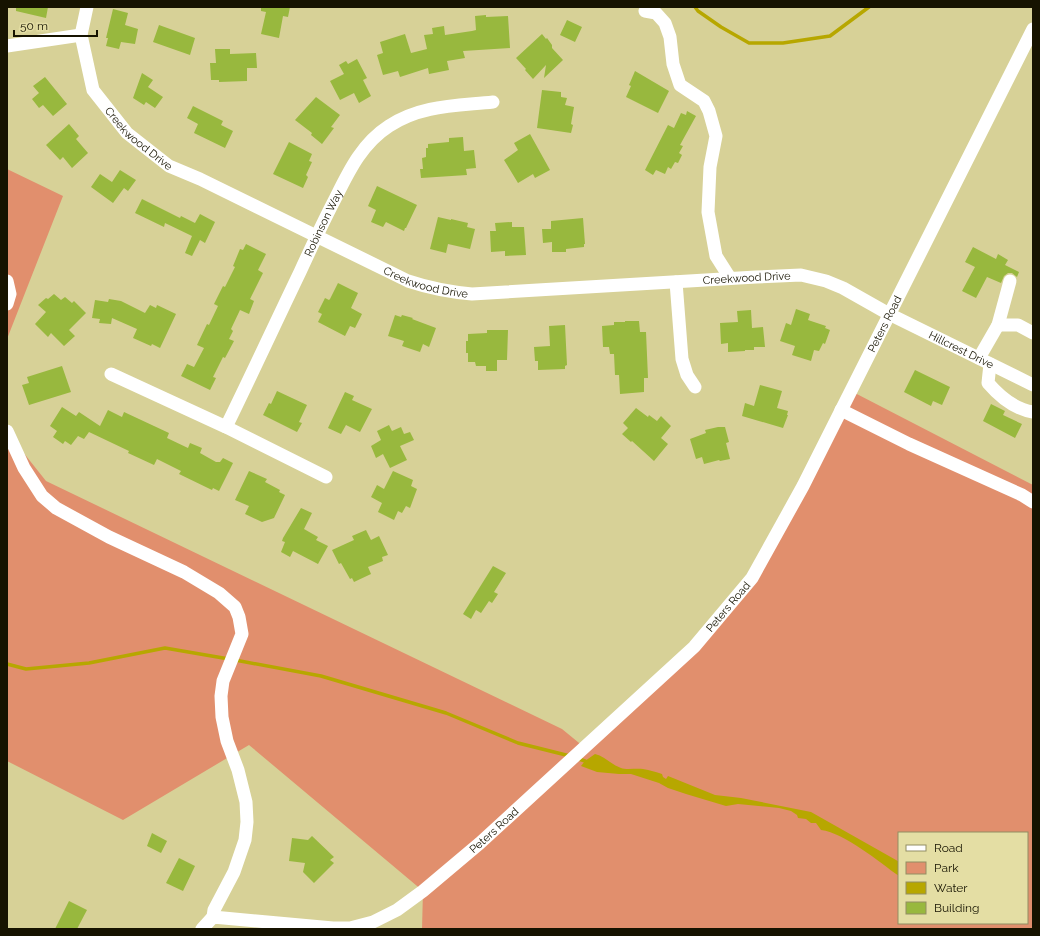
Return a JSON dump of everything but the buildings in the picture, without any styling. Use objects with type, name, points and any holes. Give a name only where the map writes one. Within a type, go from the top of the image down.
[{"type":"street","name":"Creekwood Drive","points":[[87,7],[81,35],[93,90],[127,133],[169,166],[200,179],[408,280],[428,288],[479,294],[801,275],[814,277],[842,288],[889,314]]},
{"type":"street","points":[[645,11],[656,13],[665,23],[670,38],[673,64],[680,85],[704,101],[709,111],[716,136],[710,167],[708,212],[716,256],[730,278]]},
{"type":"street","name":"Peters Road","points":[[213,917],[333,928],[350,928],[362,927],[397,910],[424,891],[694,647],[752,578],[803,486],[1033,29]]},
{"type":"street","points":[[7,46],[81,35]]},
{"type":"street","name":"Robinson Way","points":[[226,427],[354,162],[374,138],[388,126],[409,115],[435,108],[493,102]]},
{"type":"street","points":[[7,281],[10,294],[7,304]]},
{"type":"street","points":[[1010,281],[998,325],[985,361],[988,383],[1009,403],[1023,410],[1033,412]]},
{"type":"street","points":[[676,282],[682,359],[687,375],[695,387]]},
{"type":"street","name":"Hillcrest Drive","points":[[889,314],[1033,385]]},
{"type":"street","points":[[998,325],[1018,325],[1033,333]]},
{"type":"street","points":[[111,374],[226,427],[326,477]]},
{"type":"street","points":[[841,410],[909,444],[1022,495],[1033,502]]},
{"type":"street","points":[[7,431],[24,468],[42,496],[56,508],[109,537],[184,572],[219,593],[235,607],[239,617],[242,634],[223,681],[221,696],[222,717],[227,741],[238,770],[246,802],[248,822],[245,840],[234,872],[214,910],[213,917],[202,929]]},
{"type":"green space","points":[[7,169],[63,196],[7,339]]},
{"type":"green space","points":[[851,391],[1033,485],[1033,929],[422,929],[423,891],[249,745],[123,820],[7,761],[7,432],[46,481],[562,729],[584,747],[694,647],[752,578]]},
{"type":"water","points":[[595,754],[621,768],[653,771],[662,774],[666,779],[668,776],[715,795],[741,798],[811,812],[898,861],[898,875],[851,842],[830,832],[821,830],[816,823],[811,823],[806,819],[798,818],[797,815],[791,811],[779,808],[738,804],[726,806],[668,788],[659,783],[631,774],[597,772],[581,766]]},
{"type":"waterway","points":[[695,7],[698,11],[721,27],[749,43],[783,43],[830,36],[869,7]]},
{"type":"waterway","points":[[7,664],[26,669],[89,663],[165,648],[229,659]]},
{"type":"waterway","points":[[235,660],[321,676],[446,713],[518,743],[570,756]]},
{"type":"waterway","points":[[576,758],[585,761]]}]
